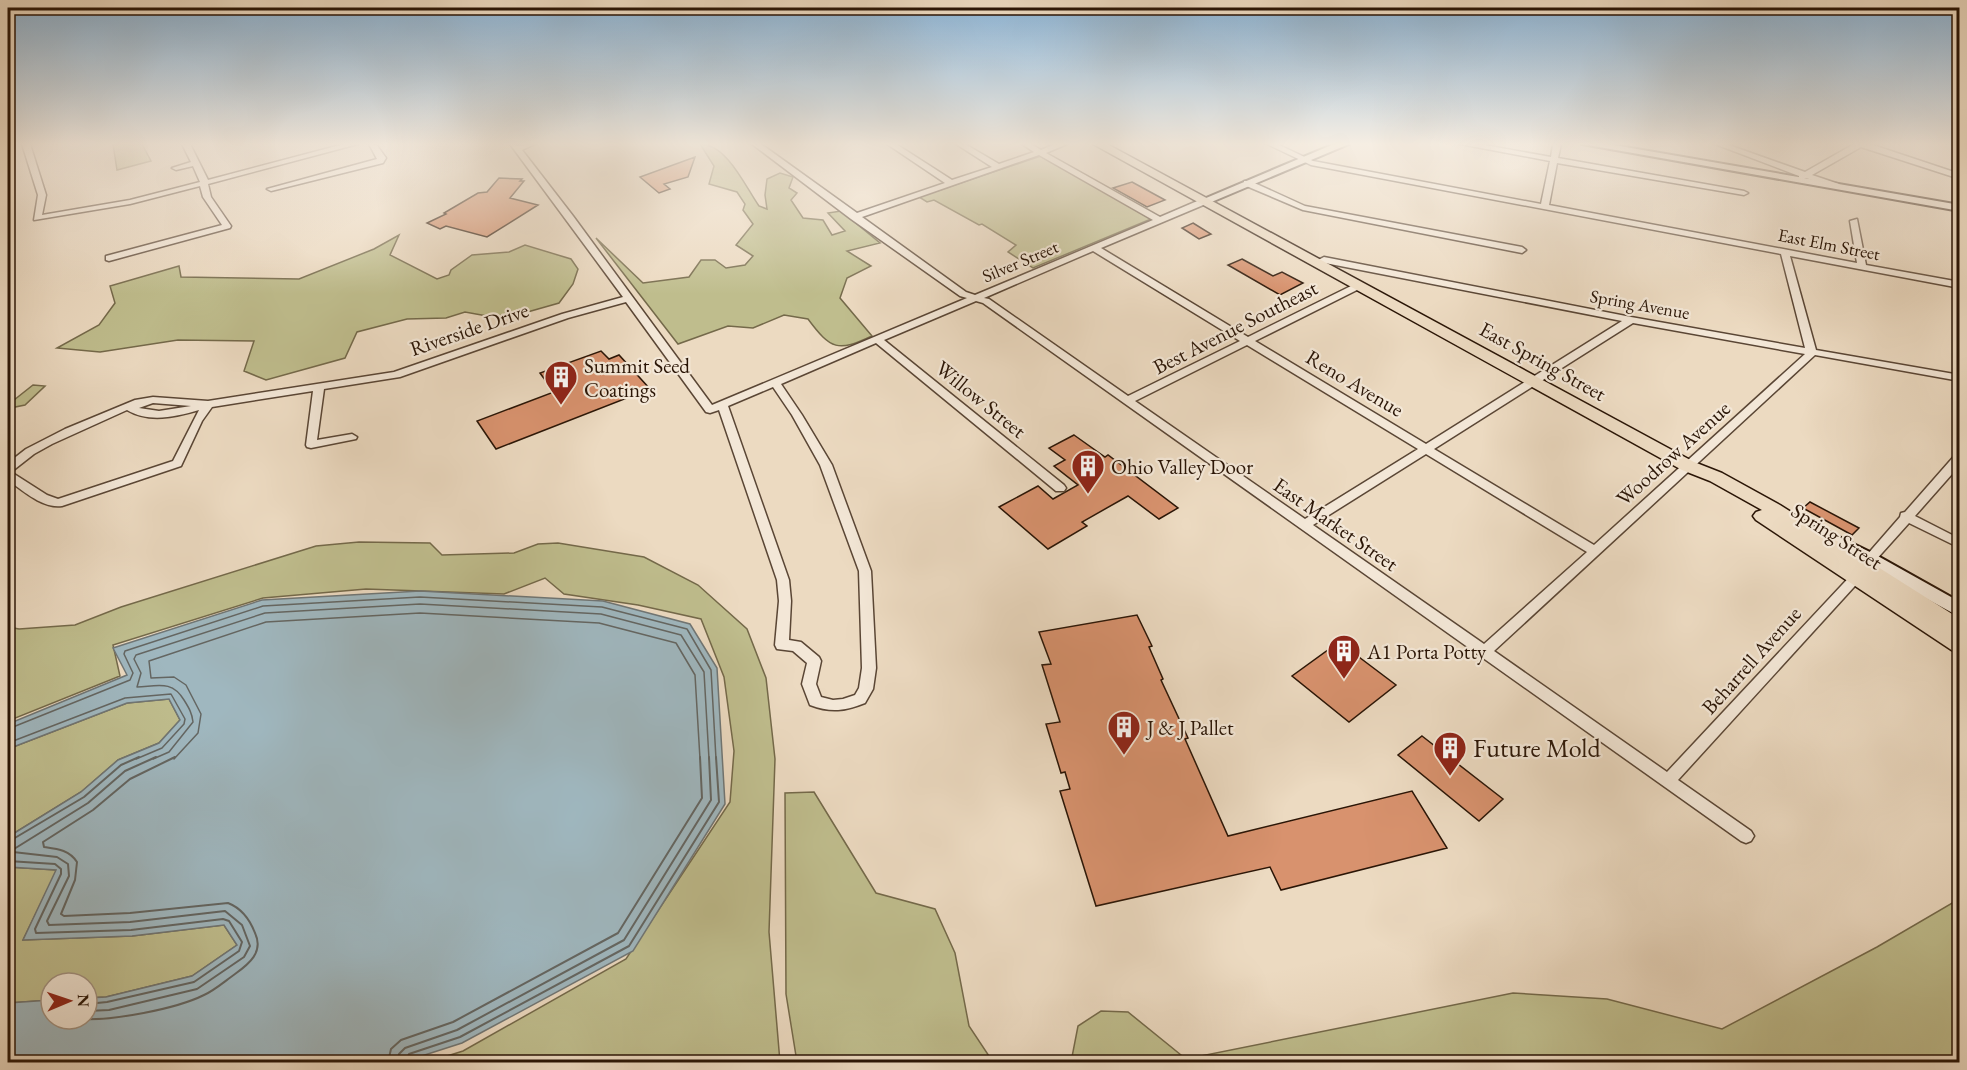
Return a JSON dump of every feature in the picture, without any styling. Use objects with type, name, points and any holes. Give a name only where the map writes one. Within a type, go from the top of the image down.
[{"type":"main road","name":"East Spring Street","points":[[1191,194],[1688,466],[1716,477],[1791,520],[1959,629]]},
{"type":"main road","name":"Spring Street","points":[[1688,466],[1707,482],[1864,568],[1959,645]]},
{"type":"street","points":[[42,194],[37,218],[104,207],[158,194]]},
{"type":"street","points":[[108,258],[227,226],[206,194]]},
{"type":"street","points":[[550,194],[716,408],[783,580],[785,601],[782,645],[796,646],[814,662],[809,684],[815,701],[828,707],[841,707],[860,699],[866,689],[869,668],[865,571],[826,465],[775,383]]},
{"type":"street","name":"East Market Street","points":[[823,194],[963,294],[986,301],[1746,836]]},
{"type":"street","points":[[854,217],[920,194]]},
{"type":"street","points":[[1114,194],[1160,220]]},
{"type":"street","name":"Silver Street","points":[[716,408],[1221,194]]},
{"type":"street","points":[[1271,194],[1303,208],[1522,250]]},
{"type":"street","name":"East Elm Street","points":[[1478,194],[1959,285]]},
{"type":"street","points":[[1545,207],[1548,194]]},
{"type":"street","points":[[1876,194],[1959,207]]},
{"type":"street","points":[[1854,221],[1862,267]]},
{"type":"street","name":"Reno Avenue","points":[[1094,248],[1595,551]]},
{"type":"street","points":[[1785,252],[1811,351]]},
{"type":"street","name":"Spring Avenue","points":[[1316,263],[1324,260],[1631,320],[1959,378]]},
{"type":"street","name":"Best Avenue Southeast","points":[[1127,401],[1358,286]]},
{"type":"street","name":"Riverside Drive","points":[[8,470],[20,459],[119,407],[140,402],[132,406],[133,410],[152,414],[178,412],[208,404],[396,375],[565,316],[629,298]]},
{"type":"street","points":[[1304,525],[1631,320]]},
{"type":"street","name":"Willow Street","points":[[878,340],[1060,488]]},
{"type":"street","name":"Woodrow Avenue","points":[[1484,652],[1811,351]]},
{"type":"street","points":[[319,388],[311,446],[352,437]]},
{"type":"street","points":[[8,475],[43,498],[58,503],[97,492],[177,463],[197,421],[208,404]]},
{"type":"street","name":"Beharrell Avenue","points":[[1668,782],[1864,568],[1905,516],[1959,456]]},
{"type":"street","points":[[1905,516],[1959,544]]},
{"type":"street","points":[[1864,568],[1959,611]]},
{"type":"shaded area","points":[[738,194],[751,194],[759,206],[767,209],[765,194],[796,194],[791,200],[803,218],[823,220],[832,235],[845,231],[828,213],[841,211],[880,243],[847,251],[871,266],[847,278],[840,298],[872,336],[843,346],[836,345],[823,337],[808,319],[784,315],[753,328],[728,326],[678,344],[596,238],[643,283],[689,277],[701,260],[715,260],[726,268],[745,265],[753,256],[736,245],[753,224],[743,210],[745,204]]},
{"type":"shaded area","points":[[928,194],[1107,194],[1151,219],[1033,268],[1008,252],[1016,245],[982,224],[979,225],[934,200],[927,202],[919,197]]},
{"type":"shaded area","points":[[399,235],[390,255],[437,279],[449,275],[451,270],[472,255],[509,252],[525,245],[571,259],[578,269],[573,284],[559,303],[517,315],[487,316],[465,312],[446,318],[407,319],[357,332],[345,358],[266,380],[244,371],[254,341],[178,340],[100,352],[57,348],[99,325],[115,303],[110,286],[179,266],[181,277],[299,279],[374,249]]},
{"type":"shaded area","points":[[33,385],[45,386],[25,405],[10,408],[9,404]]},
{"type":"shaded area","points":[[359,542],[430,543],[442,555],[514,553],[538,544],[558,543],[644,557],[698,585],[747,629],[766,678],[775,759],[769,932],[780,1062],[428,1062],[463,1051],[626,959],[730,802],[734,751],[724,677],[701,619],[638,605],[564,594],[545,578],[504,594],[366,589],[263,598],[113,645],[120,676],[8,721],[8,627],[19,629],[75,625],[121,607],[316,546]]},
{"type":"shaded area","points":[[169,699],[180,720],[159,743],[118,760],[81,792],[8,837],[8,749],[127,703]]},
{"type":"shaded area","points":[[814,792],[876,893],[935,909],[955,953],[969,1026],[993,1062],[797,1062],[786,994],[785,793]]},
{"type":"shaded area","points":[[8,867],[57,870],[23,940],[132,936],[224,925],[237,945],[192,976],[106,997],[99,997],[99,971],[39,971],[39,1001],[8,1003]]},
{"type":"shaded area","points":[[1959,899],[1959,1062],[1071,1062],[1078,1026],[1101,1011],[1128,1012],[1186,1059],[1513,993],[1607,999],[1722,1029],[1877,947]]},
{"type":"water","points":[[420,591],[603,601],[690,624],[717,668],[725,804],[633,951],[462,1043],[403,1062],[8,1062],[8,1003],[39,1001],[39,1031],[99,1031],[99,997],[192,976],[237,945],[224,925],[132,936],[23,940],[56,870],[8,867],[8,837],[81,792],[118,760],[159,743],[180,720],[169,699],[127,703],[8,749],[8,724],[127,675],[113,648],[262,600]]},
{"type":"building","points":[[476,194],[513,194],[510,198],[538,205],[487,237],[446,226],[440,229],[427,223],[446,214],[444,213]]},
{"type":"building","points":[[1124,194],[1154,194],[1165,200],[1147,207]]},
{"type":"building","points":[[1193,223],[1211,234],[1199,239],[1182,228]]},
{"type":"building","points":[[1242,259],[1273,276],[1282,272],[1303,283],[1280,295],[1228,265]]},
{"type":"building","name":"Summit Seed Coatings","points":[[601,351],[609,359],[619,355],[650,389],[496,449],[477,421],[554,392],[540,373]]},
{"type":"building","name":"Ohio Valley Door","points":[[1074,435],[1105,457],[1108,455],[1178,508],[1159,519],[1128,496],[1082,522],[1087,526],[1048,549],[999,507],[1038,486],[1053,499],[1078,485],[1054,466],[1065,460],[1049,448]]},
{"type":"building","points":[[1810,502],[1859,528],[1852,535],[1803,508]]},
{"type":"building","name":"J & J Pallet","points":[[1137,615],[1152,646],[1149,647],[1163,679],[1161,680],[1188,738],[1185,739],[1228,836],[1412,791],[1447,848],[1281,890],[1270,867],[1096,906],[1060,791],[1070,789],[1065,772],[1061,773],[1046,724],[1060,722],[1042,665],[1051,664],[1039,632]]},
{"type":"building","name":"A1 Porta Potty","points":[[1339,642],[1396,685],[1349,722],[1292,676]]},
{"type":"building","name":"Future Mold","points":[[1422,736],[1503,799],[1479,821],[1398,755]]},
{"type":"place","name":"Summit Seed Coatings","points":[[561,406]]},
{"type":"place","name":"Ohio Valley Door","points":[[1088,495]]},
{"type":"place","name":"A1 Porta Potty","points":[[1344,680]]},
{"type":"place","name":"J & J Pallet","points":[[1124,756]]},
{"type":"place","name":"Future Mold","points":[[1450,777]]}]
